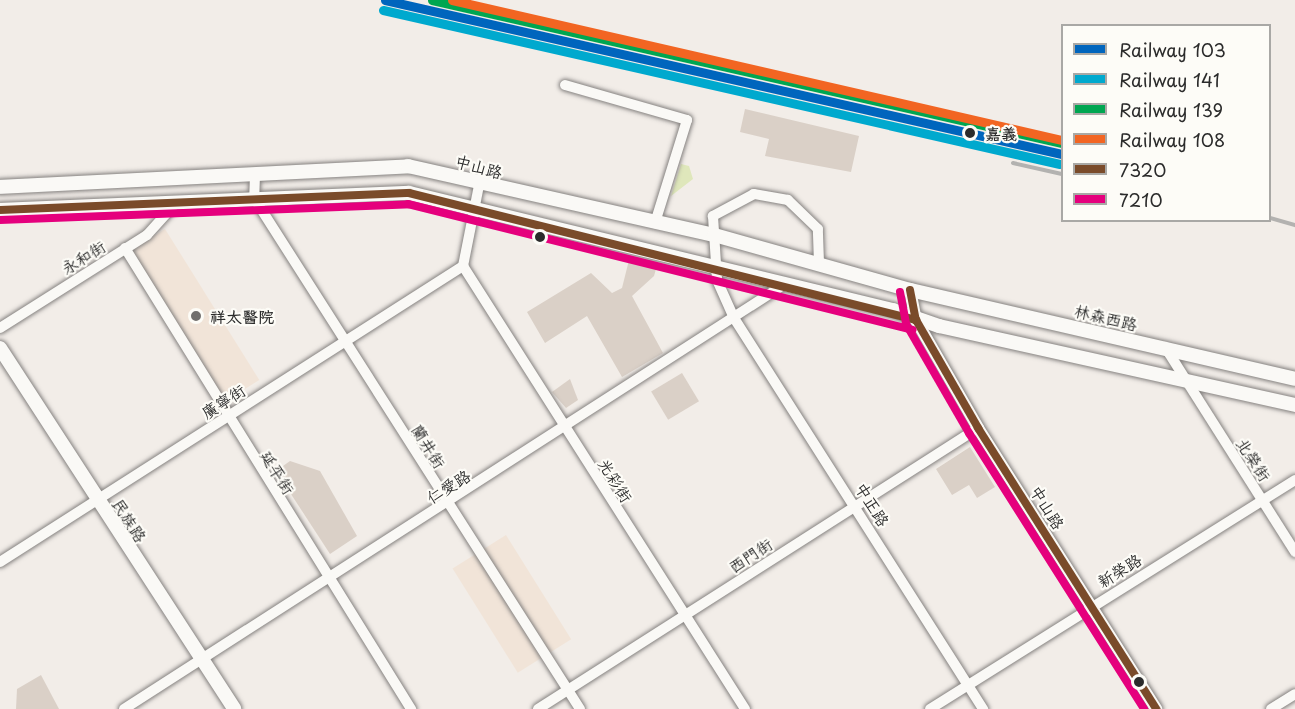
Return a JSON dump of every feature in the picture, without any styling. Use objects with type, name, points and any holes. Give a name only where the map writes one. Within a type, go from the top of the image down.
[{"type":"main road","name":"中山路","points":[[0,187],[179,180],[408,166],[479,185],[714,235],[819,262],[910,290]]},
{"type":"main road","points":[[175,204],[179,180]]},
{"type":"main road","points":[[0,210],[175,204],[393,191],[716,266],[916,320],[1295,405]]},
{"type":"main road","name":"林森西路","points":[[910,290],[1165,347],[1295,380]]},
{"type":"main road","name":"民族路","points":[[0,348],[234,709]]},
{"type":"street","points":[[565,86],[687,120],[655,223]]},
{"type":"street","points":[[254,198],[255,175]]},
{"type":"street","points":[[463,266],[472,210],[479,185]]},
{"type":"street","points":[[714,235],[713,216],[739,199],[772,194],[801,208],[818,229],[819,262]]},
{"type":"street","name":"蘭井街","points":[[254,198],[447,504],[580,709]]},
{"type":"street","name":"永和街","points":[[0,328],[147,235],[175,204]]},
{"type":"street","name":"中正路","points":[[714,235],[716,266],[734,318],[984,709]]},
{"type":"street","name":"延平街","points":[[125,248],[226,417],[411,709]]},
{"type":"street","name":"廣寧街","points":[[0,562],[344,339],[463,266]]},
{"type":"street","name":"光彩街","points":[[463,266],[745,709]]},
{"type":"street","name":"仁愛路","points":[[124,709],[566,428],[785,284]]},
{"type":"street","name":"中山路","points":[[910,290],[916,320],[978,428],[1156,709]]},
{"type":"street","name":"北榮街","points":[[1165,347],[1295,552]]},
{"type":"street","name":"西門街","points":[[538,709],[855,504],[978,428]]},
{"type":"street","name":"新榮路","points":[[930,709],[1090,605],[1295,480]]},
{"type":"street","points":[[1271,709],[1295,694]]},
{"type":"shaded area","name":"祥太醫院","points":[[165,229],[259,380],[225,401],[131,250]]},
{"type":"shaded area","points":[[506,535],[571,639],[518,673],[453,568]]},
{"type":"green space","points":[[681,164],[689,166],[693,179],[671,196]]},
{"type":"building","points":[[745,109],[859,136],[851,172],[765,156],[769,139],[740,132]]},
{"type":"building","points":[[630,256],[658,262],[654,276],[632,296],[663,353],[622,377],[587,316],[545,343],[527,312],[591,273],[612,293],[622,288]]},
{"type":"building","points":[[682,373],[699,401],[668,420],[651,392]]},
{"type":"building","points":[[570,379],[578,400],[566,408],[552,392]]},
{"type":"building","points":[[970,447],[995,487],[977,498],[969,485],[952,495],[936,469]]},
{"type":"building","points":[[290,461],[320,471],[357,536],[330,554],[276,471]]},
{"type":"building","points":[[41,675],[59,709],[16,709],[17,689]]},
{"type":"railway","points":[[1013,163],[1061,174]]},
{"type":"railway","points":[[1271,218],[1295,225]]},
{"type":"rail line","name":"103","points":[[385,0],[1061,154]]},
{"type":"rail line","name":"139","points":[[432,0],[1061,143]]},
{"type":"rail line","name":"108","points":[[452,0],[1061,140]]},
{"type":"rail line","name":"141","points":[[383,10],[1060,164]]},
{"type":"transit line","name":"7320","points":[[0,210],[409,193],[916,320]]},
{"type":"transit line","name":"7210","points":[[0,220],[408,204],[913,330]]},
{"type":"transit line","name":"7320","points":[[910,290],[916,320],[978,428],[1156,709]]},
{"type":"transit line","name":"7210","points":[[900,292],[906,324],[969,433],[1144,709]]},
{"type":"place","name":"嘉義","points":[[970,133]]},
{"type":"place","name":"祥太醫院","points":[[196,316]]}]
